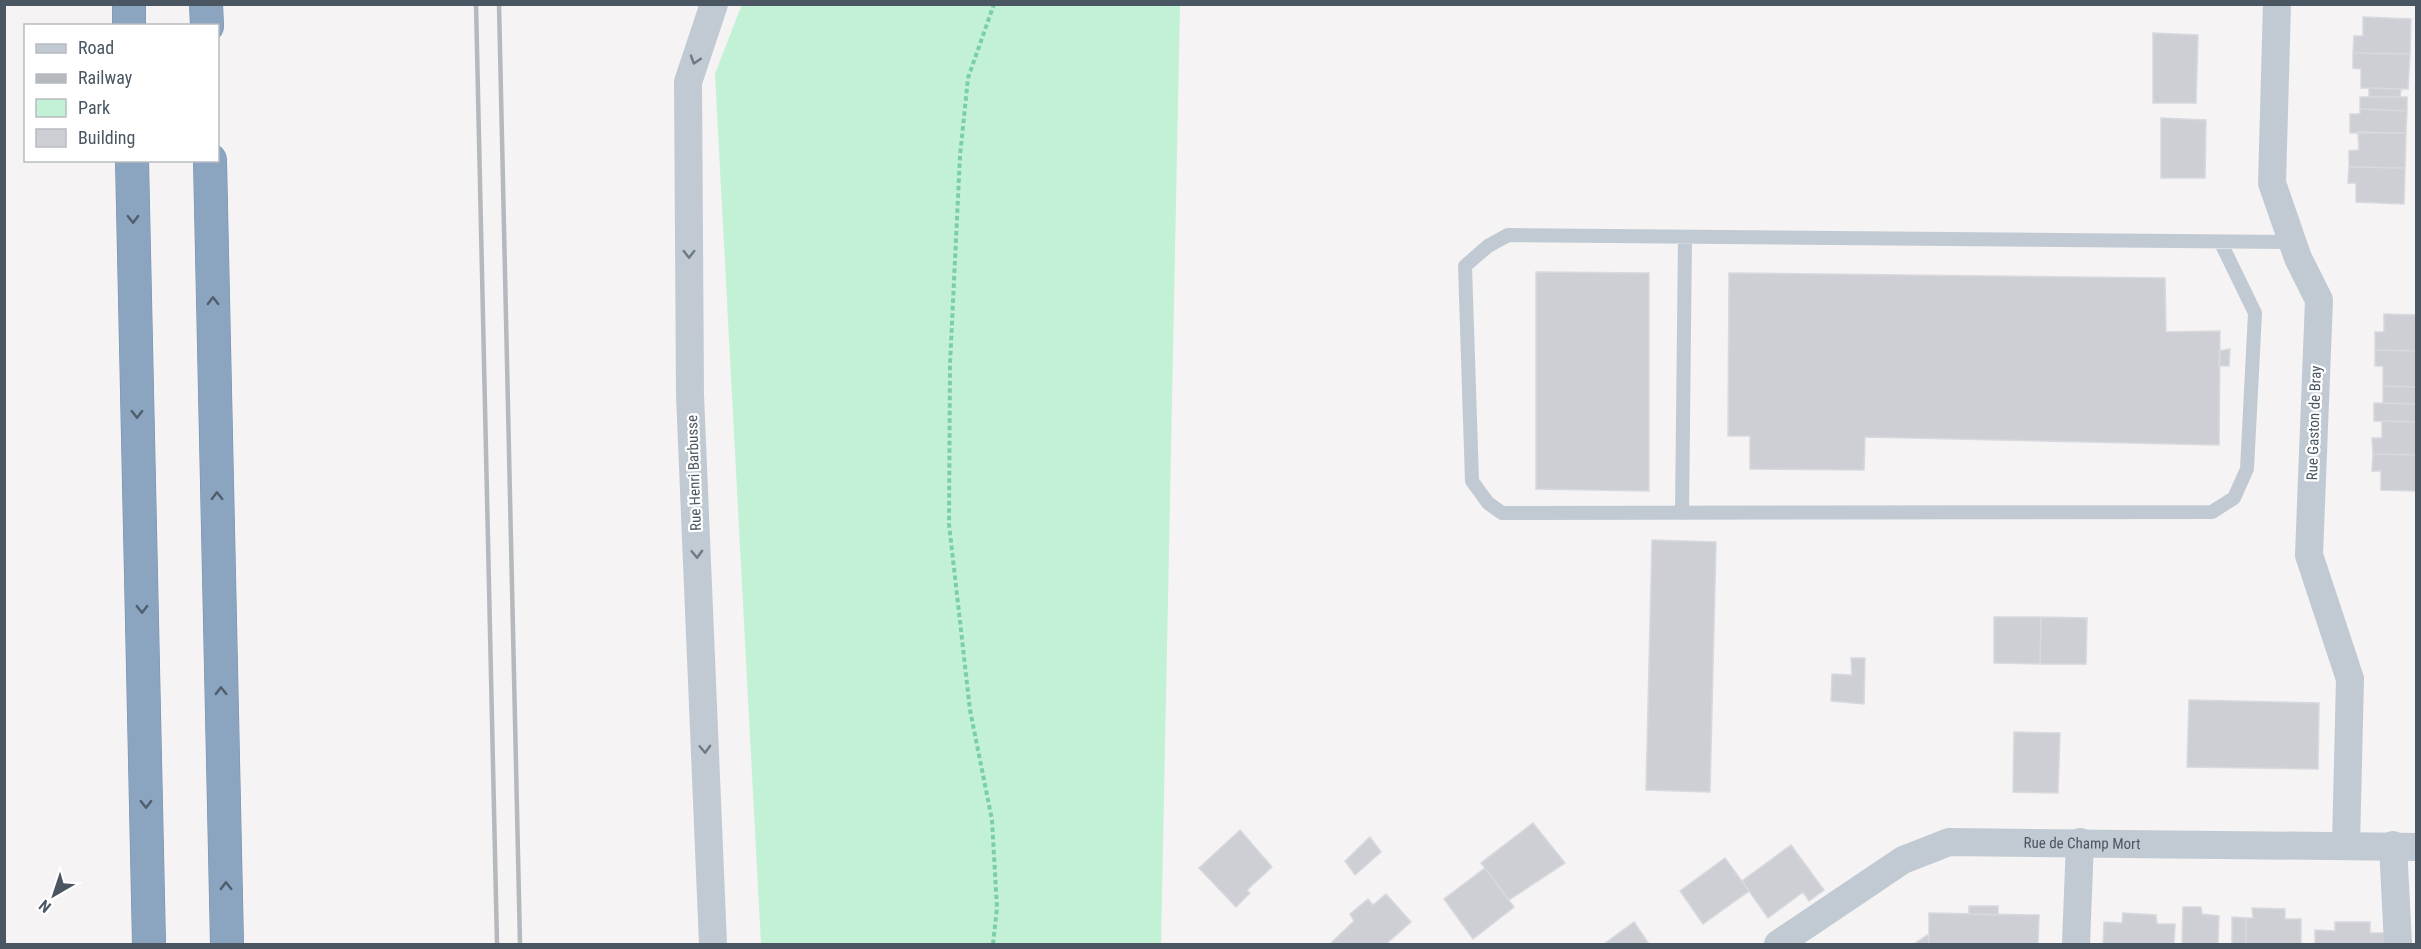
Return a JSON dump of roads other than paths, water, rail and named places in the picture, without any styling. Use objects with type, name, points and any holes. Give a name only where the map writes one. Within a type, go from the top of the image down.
[{"type":"highway","points":[[129,4],[129,24]]},
{"type":"highway","points":[[206,4],[207,24]]},
{"type":"highway","points":[[132,162],[149,945]]},
{"type":"highway","points":[[210,162],[227,945]]},
{"type":"street","name":"Rue Henri Barbusse","points":[[713,945],[690,395],[688,82],[714,4]]},
{"type":"street","name":"Rue Gaston de Bray","points":[[2277,4],[2272,183],[2293,242],[2319,300],[2309,555],[2350,679],[2346,845]]},
{"type":"street","name":"Rue de Champ Mort","points":[[1778,945],[1904,860],[1949,842],[2405,846]]},
{"type":"street","points":[[2076,945],[2080,842]]},
{"type":"street","points":[[2397,945],[2405,846]]},
{"type":"lane","points":[[2222,243],[2255,313],[2247,469],[2234,498],[2212,512],[1502,513],[1488,503],[1472,481],[1465,266],[1488,246],[1508,235],[2293,242]]},
{"type":"lane","points":[[1682,513],[1685,237]]},
{"type":"railway","points":[[476,4],[497,944]]},
{"type":"railway","points":[[499,4],[520,944]]}]
